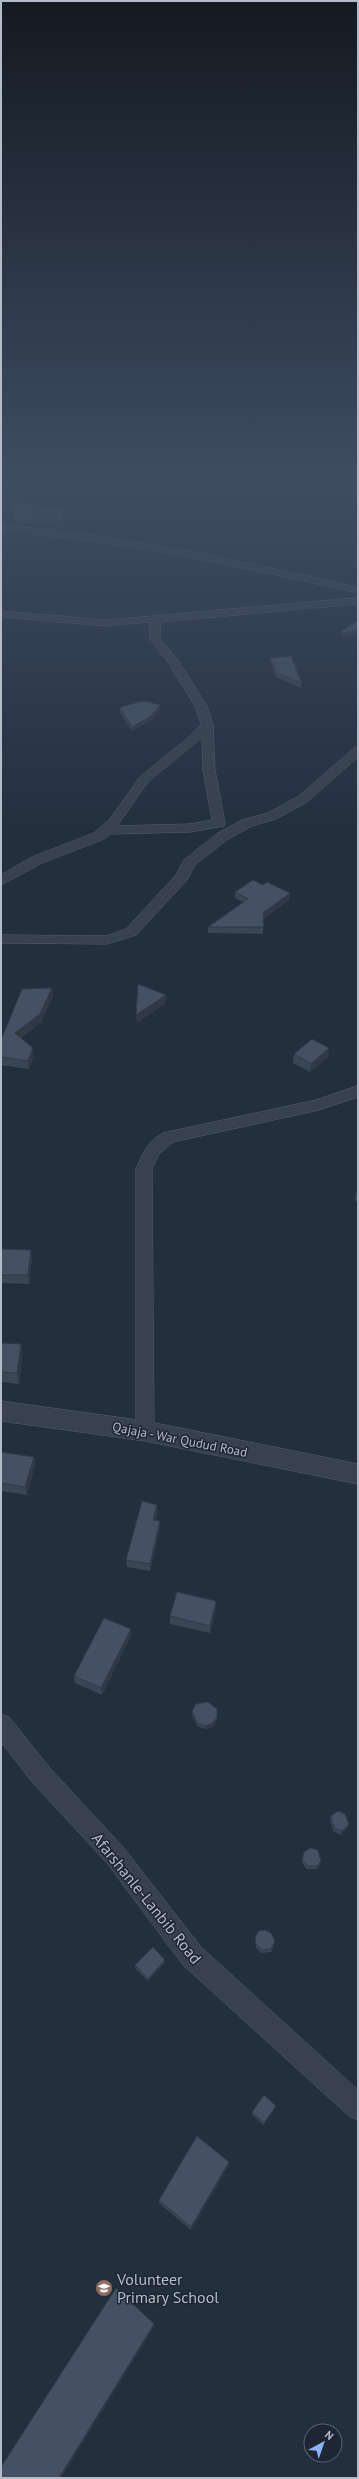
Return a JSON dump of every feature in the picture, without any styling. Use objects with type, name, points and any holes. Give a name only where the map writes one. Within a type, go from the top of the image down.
[{"type":"street","points":[[1,614],[106,623],[358,601]]},
{"type":"street","points":[[154,618],[155,639],[172,660],[201,706],[207,724],[209,770],[219,823]]},
{"type":"street","points":[[1,881],[37,860],[99,836],[108,830],[133,791],[151,771],[201,733],[207,724]]},
{"type":"street","points":[[1,939],[32,941],[107,940],[131,932],[182,877],[189,863],[223,836],[247,823],[272,816],[303,799],[358,752]]},
{"type":"street","points":[[108,830],[190,828],[219,823],[247,823]]},
{"type":"street","points":[[145,1431],[144,1169],[151,1151],[158,1142],[169,1137],[319,1104],[358,1091]]},
{"type":"street","name":"Qajaja - War Qudud Road","points":[[1,1411],[145,1431],[358,1474]]},
{"type":"street","name":"Afarshanle-Lanbib Road","points":[[1,1725],[41,1775],[115,1855],[192,1956],[358,2107]]},
{"type":"building","points":[[358,621],[358,630],[342,633],[341,631]]},
{"type":"building","points":[[291,656],[302,683],[276,673],[270,658]]},
{"type":"building","points":[[144,701],[160,705],[151,716],[132,727],[120,707]]},
{"type":"building","points":[[253,880],[263,885],[267,882],[290,893],[263,913],[264,927],[208,927],[248,899],[235,892]]},
{"type":"building","points":[[138,984],[166,995],[136,1015]]},
{"type":"building","points":[[52,988],[40,1014],[15,1033],[33,1048],[28,1061],[1,1057],[1,1040],[22,989]]},
{"type":"building","points":[[312,1039],[329,1048],[311,1064],[294,1054]]},
{"type":"building","points":[[1,1249],[31,1250],[28,1275],[1,1275]]},
{"type":"building","points":[[1,1343],[21,1344],[17,1373],[1,1372]]},
{"type":"building","points":[[1,1452],[34,1457],[25,1487],[1,1483]]},
{"type":"building","points":[[142,1501],[157,1505],[153,1520],[160,1521],[150,1564],[126,1560]]},
{"type":"building","points":[[177,1592],[216,1601],[210,1626],[170,1616]]},
{"type":"building","points":[[104,1618],[131,1629],[101,1688],[74,1676]]},
{"type":"building","points":[[208,1702],[217,1709],[217,1717],[213,1723],[205,1726],[197,1723],[192,1711],[196,1704]]},
{"type":"building","points":[[338,1811],[345,1814],[349,1824],[342,1831],[334,1828],[331,1816]]},
{"type":"building","points":[[310,1848],[318,1850],[321,1861],[317,1866],[308,1866],[302,1860],[304,1852]]},
{"type":"building","points":[[265,1930],[271,1933],[275,1941],[271,1949],[262,1950],[256,1944],[255,1937],[259,1931]]},
{"type":"building","points":[[153,1947],[165,1960],[148,1979],[135,1965]]},
{"type":"building","points":[[264,2095],[276,2106],[264,2123],[252,2112]]},
{"type":"building","points":[[197,2136],[229,2162],[191,2227],[159,2200]]},
{"type":"building","points":[[116,2288],[154,2324],[59,2478],[1,2478],[1,2467]]},
{"type":"place","name":"Volunteer Primary School","points":[[104,2288]]}]
